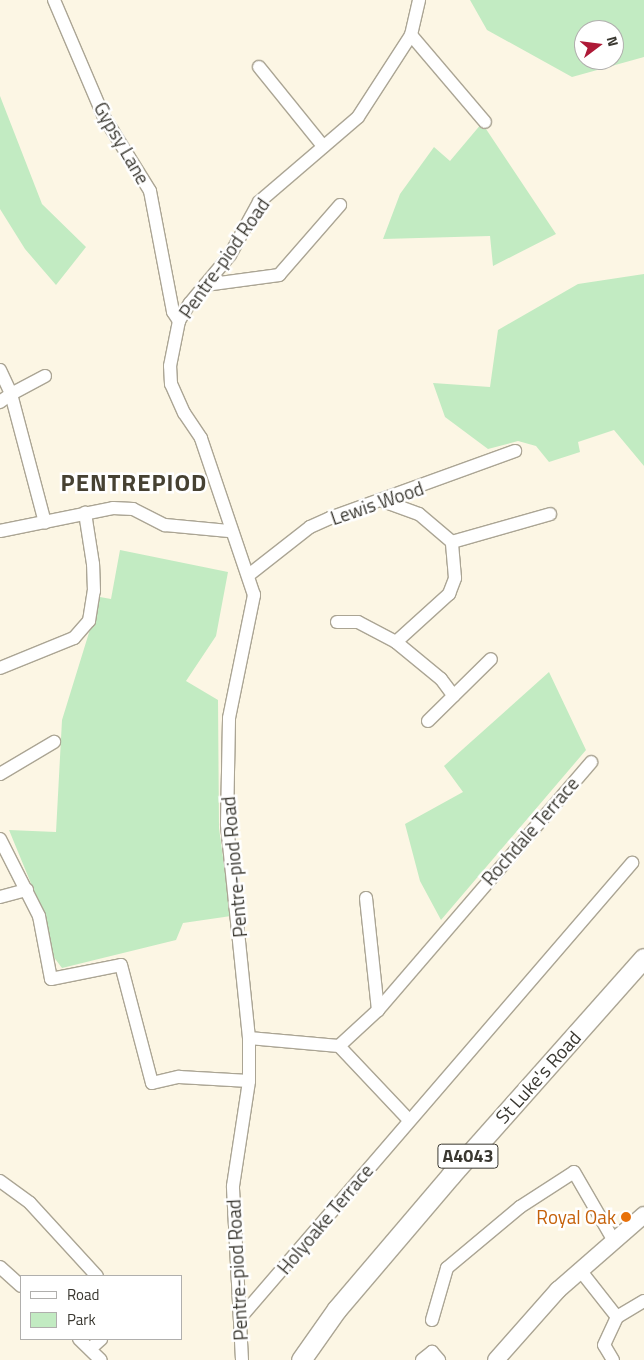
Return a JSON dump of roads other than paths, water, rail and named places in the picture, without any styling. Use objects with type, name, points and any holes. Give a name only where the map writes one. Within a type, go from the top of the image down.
[{"type":"main road","name":"St Luke's Road","points":[[301,1360],[338,1309],[451,1175],[644,958]]},
{"type":"main road","points":[[496,1360],[558,1290],[644,1216]]},
{"type":"street","name":"Gypsy Lane","points":[[54,0],[104,117],[150,191],[173,312],[179,326]]},
{"type":"street","name":"Pentre-piod Road","points":[[242,1360],[233,1186],[249,1081],[249,1038],[227,824],[229,718],[254,595],[250,574],[229,530],[201,438],[184,413],[171,384],[170,366],[179,326],[205,285],[230,255],[259,202],[358,117],[411,35],[419,0]]},
{"type":"street","points":[[411,35],[486,122]]},
{"type":"street","points":[[259,67],[322,146]]},
{"type":"street","points":[[205,285],[279,275],[340,205]]},
{"type":"street","points":[[0,370],[11,394],[45,523]]},
{"type":"street","points":[[0,402],[45,376]]},
{"type":"street","name":"Lewis Wood","points":[[250,574],[310,527],[515,451]]},
{"type":"street","points":[[383,501],[419,514],[452,542],[455,578],[449,594],[396,642]]},
{"type":"street","points":[[0,531],[113,508],[133,509],[165,525],[229,530]]},
{"type":"street","points":[[0,668],[74,638],[89,622],[94,582],[85,513]]},
{"type":"street","points":[[452,542],[550,514]]},
{"type":"street","points":[[337,622],[358,622],[396,642],[441,679],[454,696]]},
{"type":"street","points":[[428,722],[491,659]]},
{"type":"street","points":[[0,774],[54,742]]},
{"type":"street","name":"Rochdale Terrace","points":[[339,1046],[378,1010],[470,900],[591,762]]},
{"type":"street","points":[[0,839],[39,916],[51,979],[121,964],[152,1083],[179,1077],[249,1081]]},
{"type":"street","name":"Holyoake Terrace","points":[[240,1318],[480,1037],[632,863]]},
{"type":"street","points":[[0,897],[27,890]]},
{"type":"street","points":[[366,898],[378,1010]]},
{"type":"street","points":[[249,1038],[339,1046],[409,1120]]},
{"type":"street","points":[[432,1320],[447,1268],[520,1207],[574,1172],[614,1241]]},
{"type":"street","points":[[0,1180],[30,1203],[96,1275]]},
{"type":"street","points":[[0,1267],[20,1285]]},
{"type":"street","points":[[580,1270],[617,1318]]},
{"type":"street","points":[[614,1360],[604,1345],[617,1318],[644,1301]]},
{"type":"street","points":[[80,1340],[101,1360]]},
{"type":"street","points":[[90,1349],[100,1340]]},
{"type":"street","points":[[422,1360],[432,1352],[438,1360]]},
{"type":"place","name":"Royal Oak","points":[[626,1217]]},
{"type":"district","name":"PENTREPIOD","points":[[134,483]]}]
